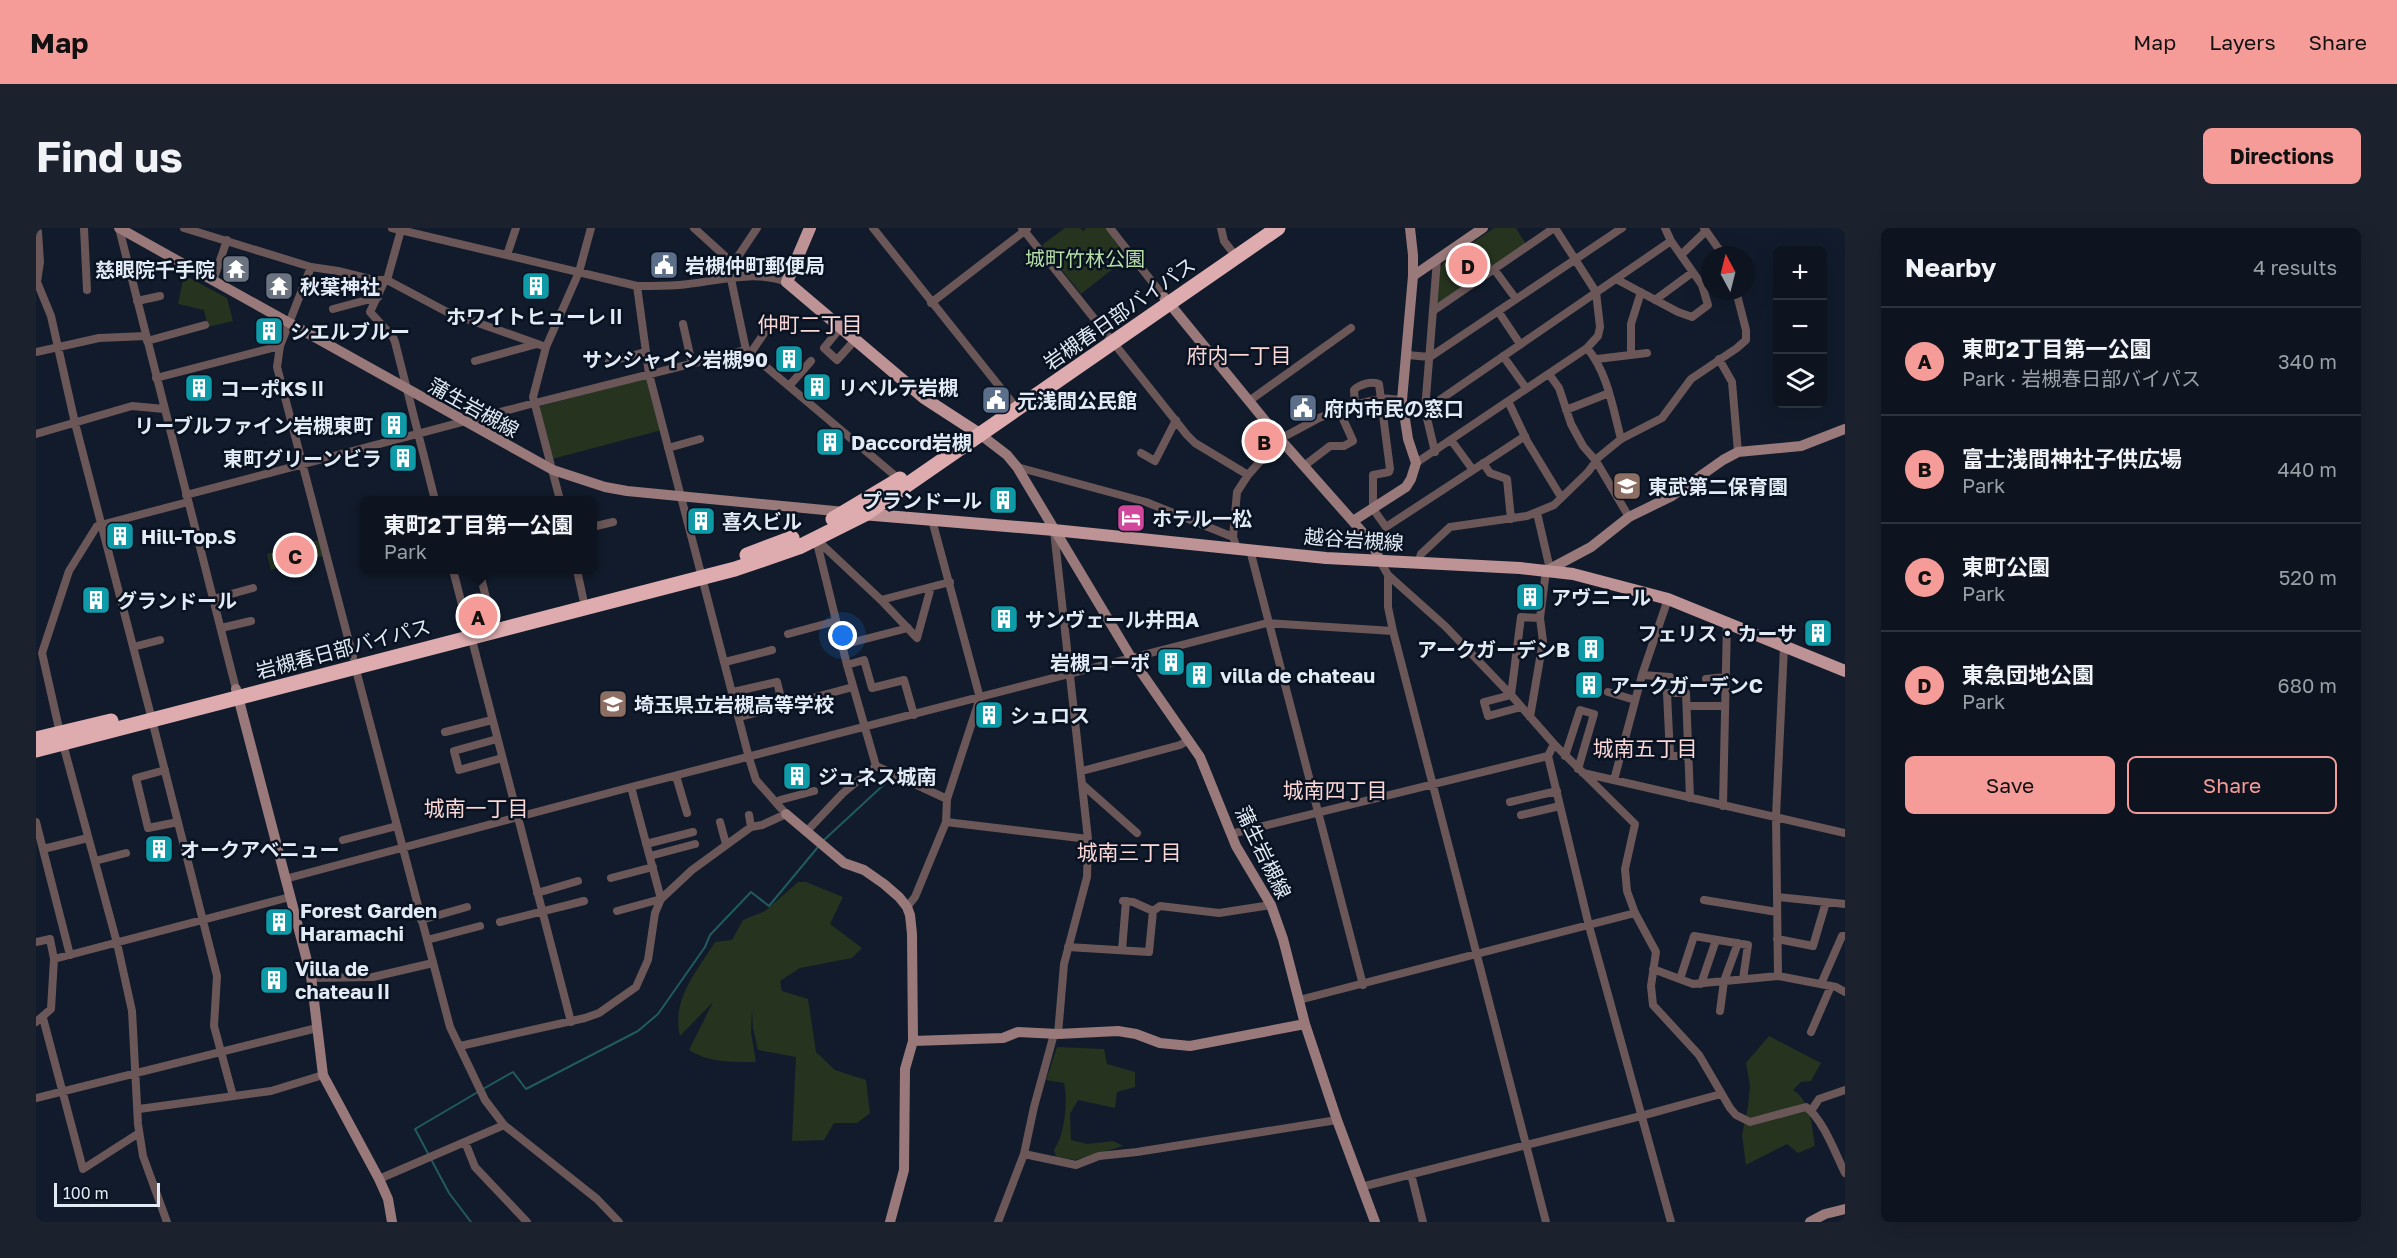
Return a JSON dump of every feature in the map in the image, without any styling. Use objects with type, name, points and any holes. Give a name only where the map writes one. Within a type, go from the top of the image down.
[{"type":"highway","name":"岩槻春日部バイパス","points":[[1167,300],[1262,228]]},
{"type":"highway","name":"岩槻春日部バイパス","points":[[36,750],[62,738],[703,573],[809,532],[846,512],[976,432],[1011,401],[1278,228]]},
{"type":"highway","name":"岩槻春日部バイパス","points":[[469,632],[492,621],[583,598],[774,557],[816,539],[865,514],[976,432],[1110,338]]},
{"type":"highway","name":"岩槻春日部バイパス","points":[[36,739],[62,738]]},
{"type":"main road","points":[[810,228],[787,282],[924,398],[976,432]]},
{"type":"main road","name":"越谷岩槻線","points":[[846,512],[1240,545],[1380,561],[1548,570],[1573,574],[1668,599],[1845,671]]},
{"type":"street","points":[[46,228],[37,232],[40,262],[37,284],[51,316],[75,423],[217,976],[214,1026],[233,1096]]},
{"type":"street","points":[[84,228],[87,290]]},
{"type":"street","points":[[119,228],[312,978],[323,1075],[379,1179],[388,1200],[392,1222]]},
{"type":"street","name":"蒲生岩槻線","points":[[119,228],[463,422],[553,470],[605,487],[846,512]]},
{"type":"street","points":[[184,228],[311,267],[386,280],[447,312],[546,347]]},
{"type":"street","points":[[392,228],[637,286],[678,285],[747,276],[775,277],[787,282]]},
{"type":"street","points":[[507,255],[516,228]]},
{"type":"street","points":[[559,496],[533,397],[546,347],[579,272],[591,228]]},
{"type":"street","points":[[694,228],[747,276]]},
{"type":"street","points":[[733,264],[757,228]]},
{"type":"street","points":[[873,228],[1011,401]]},
{"type":"street","points":[[1110,228],[1280,439],[1372,543],[1388,575],[1445,626],[1565,756],[1635,824],[1625,869],[1627,891],[1635,914],[1656,952],[1653,969],[1653,1005],[1700,1055],[1721,1094],[1736,1115],[1750,1122],[1806,1107],[1826,1134],[1845,1173]]},
{"type":"street","points":[[1221,228],[1224,242],[1231,250]]},
{"type":"street","points":[[1413,276],[1483,228]]},
{"type":"street","points":[[1416,463],[1436,452],[1587,348],[1598,336],[1600,327],[1596,292],[1555,228],[1433,311]]},
{"type":"street","points":[[1407,355],[1430,357],[1622,228]]},
{"type":"street","points":[[1616,279],[1692,317],[1708,305],[1702,285],[1671,241],[1665,228]]},
{"type":"street","points":[[931,303],[1024,229],[1195,443],[1248,476]]},
{"type":"street","points":[[1353,521],[1406,487],[1416,463],[1408,439],[1402,400],[1413,276],[1412,229]]},
{"type":"street","points":[[407,230],[370,312],[393,337],[434,496]]},
{"type":"street","points":[[1681,255],[1705,230],[1717,246]]},
{"type":"street","points":[[213,281],[227,240]]},
{"type":"street","points":[[1425,410],[1671,241]]},
{"type":"street","points":[[1436,452],[1425,410],[1437,260]]},
{"type":"street","points":[[311,267],[280,346],[278,367],[450,1027],[485,1100],[504,1125],[597,1199],[619,1222]]},
{"type":"street","points":[[1494,269],[1516,299]]},
{"type":"street","points":[[1655,300],[1693,272]]},
{"type":"street","points":[[731,279],[748,352],[899,479]]},
{"type":"street","points":[[637,286],[649,374],[756,780],[786,814],[807,832],[844,863],[864,870],[884,884],[907,907],[912,934],[913,1041],[904,1069],[904,1170],[890,1222]]},
{"type":"street","points":[[1631,355],[1631,324],[1641,292]]},
{"type":"street","points":[[137,301],[160,296]]},
{"type":"street","points":[[333,309],[378,297]]},
{"type":"street","points":[[1418,563],[1421,554],[1450,527],[1511,519],[1537,513],[1554,505],[1588,472],[1596,461],[1621,439],[1662,418],[1691,379],[1746,340],[1746,330],[1738,300]]},
{"type":"street","points":[[1498,311],[1520,344]]},
{"type":"street","points":[[683,324],[692,364]]},
{"type":"street","points":[[36,352],[99,338],[147,339],[205,325]]},
{"type":"street","points":[[841,327],[824,348],[830,354],[837,360],[855,340]]},
{"type":"street","points":[[1249,401],[1351,328]]},
{"type":"street","points":[[167,1222],[143,1156],[132,1011],[117,943],[62,738],[42,653],[69,571],[97,526],[302,464],[649,374],[748,352],[767,329]]},
{"type":"street","points":[[475,361],[537,344]]},
{"type":"street","points":[[156,378],[280,346]]},
{"type":"street","points":[[1587,348],[1597,360],[1609,393],[1621,439]]},
{"type":"street","points":[[609,362],[645,352]]},
{"type":"street","points":[[1597,360],[1647,353]]},
{"type":"street","points":[[1503,356],[1526,388]]},
{"type":"street","points":[[1719,359],[1732,382],[1738,452]]},
{"type":"street","points":[[789,386],[811,361]]},
{"type":"street","points":[[1549,374],[1559,388],[1566,410],[1583,446],[1596,461],[1629,518]]},
{"type":"street","points":[[1355,404],[1354,390],[1359,385],[1379,384],[1390,469],[1389,472],[1373,475],[1373,509],[1386,527],[1525,436]]},
{"type":"street","points":[[1566,410],[1609,393]]},
{"type":"street","points":[[1363,985],[1267,623],[1240,545],[1237,492],[1280,439],[1319,418],[1355,404],[1381,398],[1402,400]]},
{"type":"street","points":[[1508,401],[1525,436],[1562,497]]},
{"type":"street","points":[[36,434],[132,406],[164,409]]},
{"type":"street","points":[[1304,466],[1330,446],[1344,446],[1353,441],[1339,410]]},
{"type":"street","points":[[1141,453],[1155,461],[1176,420]]},
{"type":"street","points":[[1548,570],[1591,547],[1629,518],[1672,496],[1738,452],[1801,446],[1845,429]]},
{"type":"street","name":"蒲生岩槻線","points":[[976,432],[1007,455],[1017,467],[1132,659],[1189,740],[1208,774],[1231,834],[1271,905],[1283,939],[1305,1024],[1337,1120],[1375,1222]]},
{"type":"street","points":[[668,448],[700,440]]},
{"type":"street","points":[[1451,440],[1473,470]]},
{"type":"street","points":[[1484,464],[1491,473],[1507,478],[1511,519]]},
{"type":"street","points":[[1017,467],[1146,502],[1240,545]]},
{"type":"street","points":[[1530,717],[1543,641],[1540,618],[1548,570],[1537,513]]},
{"type":"street","points":[[907,907],[915,897],[946,822],[947,800],[980,698],[932,520]]},
{"type":"street","points":[[597,526],[613,522]]},
{"type":"street","points":[[998,1222],[1024,1154],[1034,1107],[1056,1034],[1064,964],[1087,877],[1088,839],[1082,771],[1054,530]]},
{"type":"street","points":[[816,539],[881,600],[917,638],[931,587]]},
{"type":"street","points":[[816,539],[847,665],[876,766],[947,800]]},
{"type":"street","points":[[454,574],[571,1022]]},
{"type":"street","points":[[479,574],[492,621]]},
{"type":"street","points":[[578,574],[583,598]]},
{"type":"street","points":[[1388,575],[1388,607],[1393,631],[1546,1222]]},
{"type":"street","points":[[881,600],[950,582]]},
{"type":"street","points":[[213,599],[253,588]]},
{"type":"street","points":[[1614,780],[1642,675],[1668,599]]},
{"type":"street","points":[[1511,695],[1521,617],[1540,618]]},
{"type":"street","points":[[221,628],[251,621]]},
{"type":"street","points":[[789,634],[836,621]]},
{"type":"street","points":[[1723,806],[1726,621]]},
{"type":"street","points":[[285,879],[402,847],[518,819],[630,787],[1267,623],[1393,631]]},
{"type":"street","points":[[842,645],[908,628]]},
{"type":"street","points":[[133,647],[160,640]]},
{"type":"street","points":[[1778,976],[1776,816],[1784,647]]},
{"type":"street","points":[[725,662],[772,650]]},
{"type":"street","points":[[847,665],[864,660],[872,688],[904,680],[914,715]]},
{"type":"street","points":[[1642,675],[1670,677]]},
{"type":"street","points":[[1706,679],[1725,677]]},
{"type":"street","points":[[733,692],[777,682],[783,706],[739,717]]},
{"type":"street","points":[[801,701],[853,687]]},
{"type":"street","points":[[1608,692],[1635,700]]},
{"type":"street","points":[[1688,756],[1670,756],[1667,693],[1686,693],[1690,798]]},
{"type":"street","points":[[1511,695],[1484,702],[1488,716],[1521,707]]},
{"type":"street","points":[[1687,706],[1725,706]]},
{"type":"street","points":[[1565,756],[1580,710],[1594,714],[1580,770]]},
{"type":"street","points":[[445,732],[492,720]]},
{"type":"street","points":[[497,739],[454,751],[459,770],[502,758]]},
{"type":"street","points":[[1082,771],[1180,745],[1189,740]]},
{"type":"street","points":[[1554,744],[1548,756],[1560,806],[1590,926],[1671,1222]]},
{"type":"street","points":[[1231,834],[1548,756]]},
{"type":"street","points":[[807,832],[843,793],[876,766]]},
{"type":"street","points":[[165,770],[136,778],[148,828],[178,822]]},
{"type":"street","points":[[1580,770],[1723,806],[1845,833]]},
{"type":"street","points":[[676,776],[687,813]]},
{"type":"street","points":[[1083,785],[1137,833]]},
{"type":"street","points":[[630,787],[662,899]]},
{"type":"street","points":[[777,804],[780,800],[814,791]]},
{"type":"street","points":[[1510,802],[1557,791]]},
{"type":"street","points":[[1521,815],[1560,806]]},
{"type":"street","points":[[460,1046],[548,1025],[571,1022],[599,1013],[636,987],[648,960],[655,913],[662,899],[692,870],[726,844],[751,827],[786,814]]},
{"type":"street","points":[[749,815],[751,827]]},
{"type":"street","points":[[36,822],[70,955]]},
{"type":"street","points":[[720,822],[726,844]]},
{"type":"street","points":[[946,822],[1088,839]]},
{"type":"street","points":[[343,840],[397,826]]},
{"type":"street","points":[[646,844],[693,832]]},
{"type":"street","points":[[43,849],[88,837]]},
{"type":"street","points":[[650,856],[695,844]]},
{"type":"street","points":[[95,861],[126,853]]},
{"type":"street","points":[[611,878],[653,867]]},
{"type":"street","points":[[537,893],[578,881]]},
{"type":"street","points":[[54,959],[290,897]]},
{"type":"street","points":[[1777,897],[1845,904]]},
{"type":"street","points":[[617,911],[662,899]]},
{"type":"street","points":[[1704,900],[1777,912]]},
{"type":"street","points":[[500,922],[584,901]]},
{"type":"street","points":[[1122,951],[1123,901],[1133,902],[1153,911]]},
{"type":"street","points":[[1777,939],[1813,946],[1826,902]]},
{"type":"street","points":[[1068,946],[1149,952],[1153,911],[1160,906],[1219,913],[1271,905]]},
{"type":"street","points":[[421,920],[467,908]]},
{"type":"street","points":[[1299,1000],[1635,914]]},
{"type":"street","points":[[427,940],[480,926]]},
{"type":"street","points":[[1680,979],[1694,936],[1748,945],[1743,979]]},
{"type":"street","points":[[1821,984],[1842,936],[1845,936]]},
{"type":"street","points":[[36,942],[50,939],[54,959],[51,1009],[40,1020],[83,1169],[140,1133]]},
{"type":"street","points":[[1701,984],[1716,940]]},
{"type":"street","points":[[1720,1011],[1724,981],[1738,943]]},
{"type":"street","points":[[312,978],[373,977],[433,963]]},
{"type":"street","points":[[1653,969],[1693,984],[1778,976],[1831,986],[1845,992]]},
{"type":"street","points":[[1811,1032],[1831,986]]},
{"type":"street","points":[[913,1041],[1003,1038],[1018,1032],[1056,1034],[1125,1032],[1160,1043],[1190,1046],[1305,1024]]},
{"type":"street","points":[[36,1098],[136,1075],[317,1028]]},
{"type":"street","points":[[138,1108],[271,1091],[323,1075]]},
{"type":"street","points":[[1811,1111],[1819,1100],[1845,1090]]},
{"type":"street","points":[[1361,1187],[1721,1094]]},
{"type":"street","points":[[1024,1154],[1076,1165],[1099,1156],[1337,1120]]},
{"type":"street","points":[[379,1179],[504,1125]]},
{"type":"street","points":[[465,1142],[475,1167],[527,1222]]},
{"type":"street","points":[[1411,1174],[1423,1222]]},
{"type":"street","points":[[1810,1222],[1825,1214],[1845,1209]]},
{"type":"green space","name":"城町竹林公園","points":[[1065,228],[1080,228],[1083,231],[1086,228],[1107,228],[1129,256],[1081,294],[1042,245]]},
{"type":"green space","points":[[1494,228],[1516,228],[1526,244],[1439,303],[1437,302],[1440,268],[1444,262]]},
{"type":"green space","points":[[184,275],[227,298],[233,321],[208,327],[204,310],[178,304]]},
{"type":"green space","points":[[646,378],[662,430],[552,459],[539,409],[541,406]]},
{"type":"green space","points":[[319,540],[323,556],[271,570],[267,554]]},
{"type":"green space","points":[[798,882],[806,882],[843,897],[830,924],[862,948],[852,958],[800,968],[780,981],[782,991],[808,999],[816,1052],[835,1070],[866,1080],[870,1113],[857,1123],[834,1123],[824,1140],[792,1141],[796,1057],[758,1050],[752,1009],[751,1032],[756,1062],[713,1060],[689,1050],[713,1002],[680,1036],[678,1023],[679,1010],[687,986],[715,942],[732,940],[743,920],[765,911]]},
{"type":"green space","points":[[1769,1036],[1821,1063],[1811,1081],[1801,1082],[1793,1090],[1804,1101],[1807,1108],[1815,1146],[1798,1153],[1787,1144],[1746,1165],[1742,1135],[1750,1086],[1746,1063]]},
{"type":"green space","points":[[1057,1047],[1104,1049],[1107,1064],[1135,1072],[1135,1087],[1117,1092],[1115,1108],[1078,1100],[1070,1114],[1071,1140],[1087,1144],[1113,1141],[1123,1146],[1075,1160],[1056,1157],[1054,1150],[1061,1135],[1065,1117],[1064,1083],[1046,1080]]},
{"type":"waterway","points":[[824,840],[891,778]]},
{"type":"waterway","points":[[483,1089],[513,1072],[526,1089],[638,1031],[658,1014],[705,947],[710,935],[751,892],[769,906],[818,847]]},
{"type":"waterway","points":[[471,1222],[449,1193],[415,1129],[478,1092]]},
{"type":"place","name":"岩槻仲町郵便局","points":[[664,265]]},
{"type":"place","name":"東急団地公園","points":[[1468,265]]},
{"type":"place","name":"慈眼院千手院","points":[[236,269]]},
{"type":"place","name":"秋葉神社","points":[[279,286]]},
{"type":"place","name":"ホワイトヒューレⅡ","points":[[536,286]]},
{"type":"place","name":"シエルブルー","points":[[269,331]]},
{"type":"place","name":"サンシャイン岩槻90","points":[[789,359]]},
{"type":"place","name":"リベルテ岩槻","points":[[817,387]]},
{"type":"place","name":"コーポKSⅡ","points":[[199,388]]},
{"type":"place","name":"元浅間公民館","points":[[996,400]]},
{"type":"place","name":"府内市民の窓口","points":[[1303,408]]},
{"type":"place","name":"リーブルファイン岩槻東町","points":[[394,425]]},
{"type":"place","name":"富士浅間神社子供広場","points":[[1264,441]]},
{"type":"place","name":"Daccord岩槻","points":[[830,442]]},
{"type":"place","name":"東町グリーンビラ","points":[[403,458]]},
{"type":"place","name":"東武第二保育園","points":[[1627,486]]},
{"type":"place","name":"プランドール","points":[[1003,500]]},
{"type":"place","name":"ホテル一松","points":[[1131,518]]},
{"type":"place","name":"喜久ビル","points":[[701,521]]},
{"type":"place","name":"Hill-Top.S","points":[[120,536]]},
{"type":"place","name":"東町公園","points":[[295,555]]},
{"type":"place","name":"アヴニール","points":[[1530,597]]},
{"type":"place","name":"グランドール","points":[[96,600]]},
{"type":"place","name":"東町2丁目第一公園","points":[[478,616]]},
{"type":"place","name":"サンヴェール井田A","points":[[1004,619]]},
{"type":"place","name":"フェリス・カーサ","points":[[1818,633]]},
{"type":"place","name":"アークガーデンB","points":[[1591,649]]},
{"type":"place","name":"岩槻コーポ","points":[[1171,662]]},
{"type":"place","name":"villa de chateau","points":[[1199,675]]},
{"type":"place","name":"アークガーデンC","points":[[1589,685]]},
{"type":"place","name":"埼玉県立岩槻高等学校","points":[[613,704]]},
{"type":"place","name":"シュロス","points":[[989,715]]},
{"type":"place","name":"ジュネス城南","points":[[797,776]]},
{"type":"place","name":"オークアベニュー","points":[[159,849]]},
{"type":"place","name":"Forest Garden Haramachi","points":[[279,922]]},
{"type":"place","name":"Villa de chateauⅡ","points":[[274,980]]},
{"type":"district","name":"仲町二丁目","points":[[810,324]]},
{"type":"district","name":"府内一丁目","points":[[1239,355]]},
{"type":"district","name":"城南五丁目","points":[[1645,748]]},
{"type":"district","name":"城南四丁目","points":[[1335,790]]},
{"type":"district","name":"城南一丁目","points":[[476,808]]},
{"type":"district","name":"城南三丁目","points":[[1129,852]]}]
